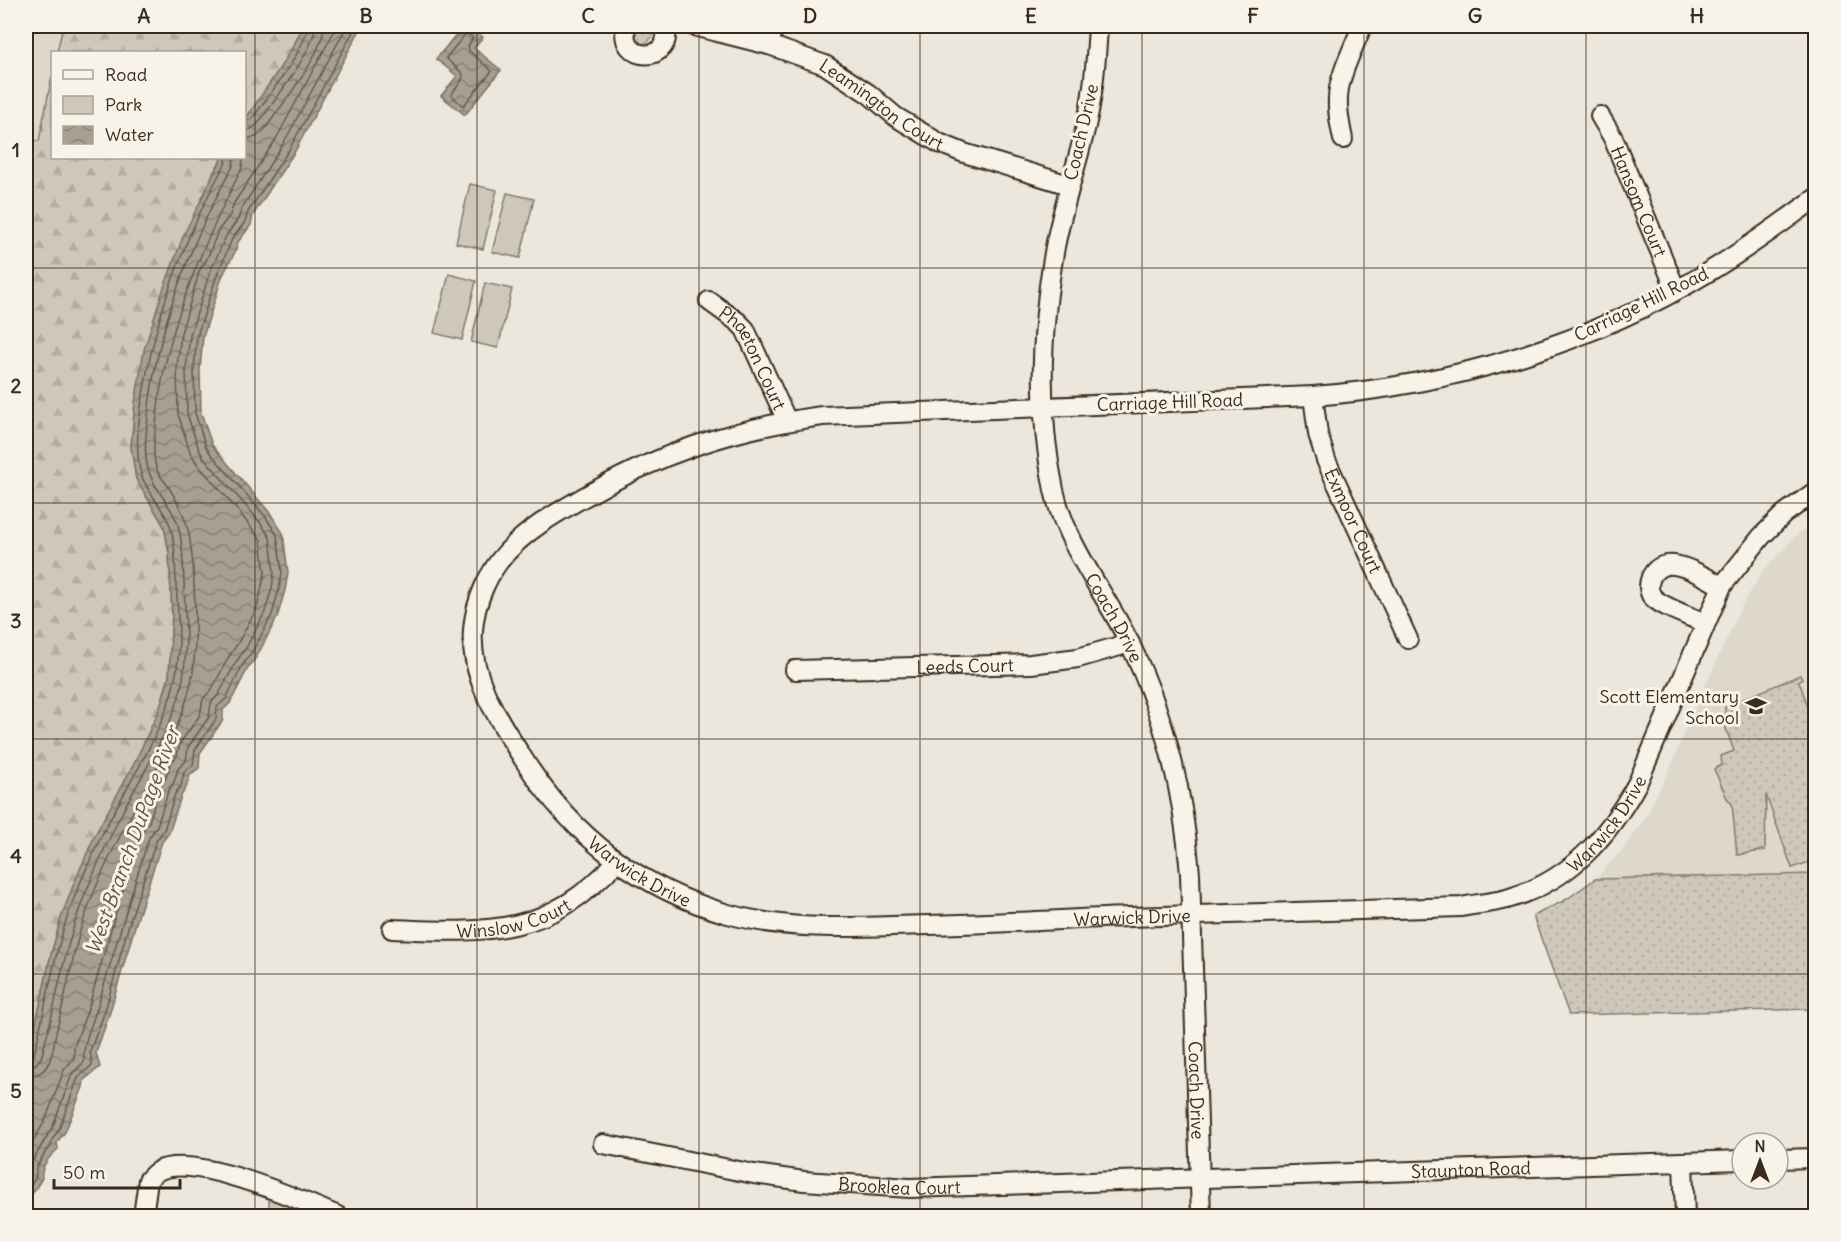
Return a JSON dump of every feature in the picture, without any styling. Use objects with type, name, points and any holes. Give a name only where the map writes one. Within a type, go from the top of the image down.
[{"type":"street","points":[[626,26],[625,39],[628,45],[639,54],[646,55],[659,51],[663,46],[666,40],[666,26]]},
{"type":"street","name":"Leamington Court","points":[[694,26],[796,53],[833,70],[869,94],[896,117],[939,143],[964,153],[1069,185]]},
{"type":"street","points":[[769,45],[774,26]]},
{"type":"street","name":"Coach Drive","points":[[1098,26],[1092,92],[1084,136],[1069,185],[1055,247],[1047,305],[1043,366],[1046,451],[1054,493],[1063,520],[1081,557],[1130,643],[1157,708],[1179,789],[1188,842],[1192,916],[1201,1216]]},
{"type":"street","points":[[1343,139],[1338,96],[1362,26]]},
{"type":"street","name":"Hansom Court","points":[[1600,116],[1613,138],[1676,290]]},
{"type":"street","name":"Carriage Hill Road","points":[[511,548],[558,512],[647,463],[731,434],[787,421],[859,413],[1313,396],[1369,391],[1496,364],[1574,337],[1676,290],[1711,271],[1815,198]]},
{"type":"street","name":"Phaeton Court","points":[[709,301],[745,329],[787,421]]},
{"type":"street","name":"Exmoor Court","points":[[1313,396],[1318,434],[1326,460],[1408,639]]},
{"type":"street","name":"Warwick Drive","points":[[511,548],[497,564],[486,583],[475,612],[474,655],[481,682],[490,703],[507,733],[547,792],[600,848],[650,882],[691,901],[747,919],[804,927],[851,928],[1461,907],[1507,899],[1540,886],[1564,872],[1593,847],[1623,809],[1638,782],[1722,586],[1761,537],[1785,514],[1815,491]]},
{"type":"street","points":[[1705,623],[1666,606],[1652,596],[1649,587],[1650,578],[1661,567],[1676,565],[1685,567],[1722,586]]},
{"type":"street","name":"Leeds Court","points":[[795,670],[1031,664],[1078,658],[1130,643]]},
{"type":"street","name":"Winslow Court","points":[[392,929],[467,931],[505,928],[536,920],[574,901],[603,877],[617,861]]},
{"type":"street","name":"Brooklea Court","points":[[603,1144],[754,1174],[852,1185],[910,1188],[1200,1178]]},
{"type":"street","points":[[1790,1159],[1815,1158]]},
{"type":"street","name":"Staunton Road","points":[[1200,1178],[1730,1160]]},
{"type":"street","points":[[1683,1162],[1685,1216]]},
{"type":"street","points":[[143,1216],[148,1180],[158,1170],[169,1167],[184,1167],[240,1178],[300,1199],[338,1216]]},
{"type":"shaded area","points":[[26,26],[63,26],[57,51],[51,51],[51,81],[39,141],[26,139]]},
{"type":"shaded area","name":"Scott Elementary School","points":[[1815,522],[1815,874],[1595,879],[1622,850],[1646,817],[1741,607],[1763,571],[1796,536]]},
{"type":"green space","points":[[63,26],[303,26],[283,63],[246,118],[246,51],[57,51]]},
{"type":"green space","points":[[631,26],[650,26],[652,36],[645,43],[638,44]]},
{"type":"green space","points":[[51,81],[51,159],[221,159],[212,175],[135,403],[131,446],[136,479],[164,526],[169,553],[172,612],[169,677],[159,710],[134,764],[95,835],[61,918],[26,1065],[26,139],[39,141]]},
{"type":"green space","points":[[470,184],[497,190],[483,249],[456,243]]},
{"type":"green space","points":[[507,193],[534,199],[520,258],[492,252]]},
{"type":"green space","points":[[449,274],[476,281],[462,340],[434,333]]},
{"type":"green space","points":[[485,283],[512,289],[498,348],[471,342]]},
{"type":"green space","points":[[1800,675],[1802,679],[1799,681],[1815,727],[1815,860],[1792,868],[1766,795],[1765,850],[1737,855],[1732,804],[1714,769],[1722,765],[1721,756],[1734,751],[1725,726],[1725,707]]},
{"type":"green space","points":[[1815,874],[1815,1009],[1569,1015],[1533,916],[1567,899],[1595,879]]},
{"type":"green space","points":[[269,1197],[318,1216],[269,1216]]},
{"type":"water","name":"West Branch DuPage River","points":[[303,26],[362,26],[295,151],[253,215],[251,225],[238,242],[222,277],[203,337],[200,369],[201,413],[212,445],[270,513],[283,533],[288,573],[285,590],[277,618],[230,703],[223,710],[223,720],[200,753],[199,768],[190,775],[181,796],[169,833],[162,842],[96,1053],[100,1067],[84,1080],[65,1132],[57,1142],[58,1149],[46,1162],[42,1178],[26,1204],[26,1065],[50,958],[74,883],[95,835],[134,764],[159,710],[169,677],[172,612],[169,553],[164,526],[136,479],[131,447],[135,403],[144,350],[184,234],[222,159],[246,159],[246,119],[294,45]]},
{"type":"water","points":[[463,26],[469,26],[483,37],[474,48],[501,70],[465,115],[441,96],[457,76],[436,59]]},
{"type":"place","name":"Scott Elementary School","points":[[1756,706]]}]
